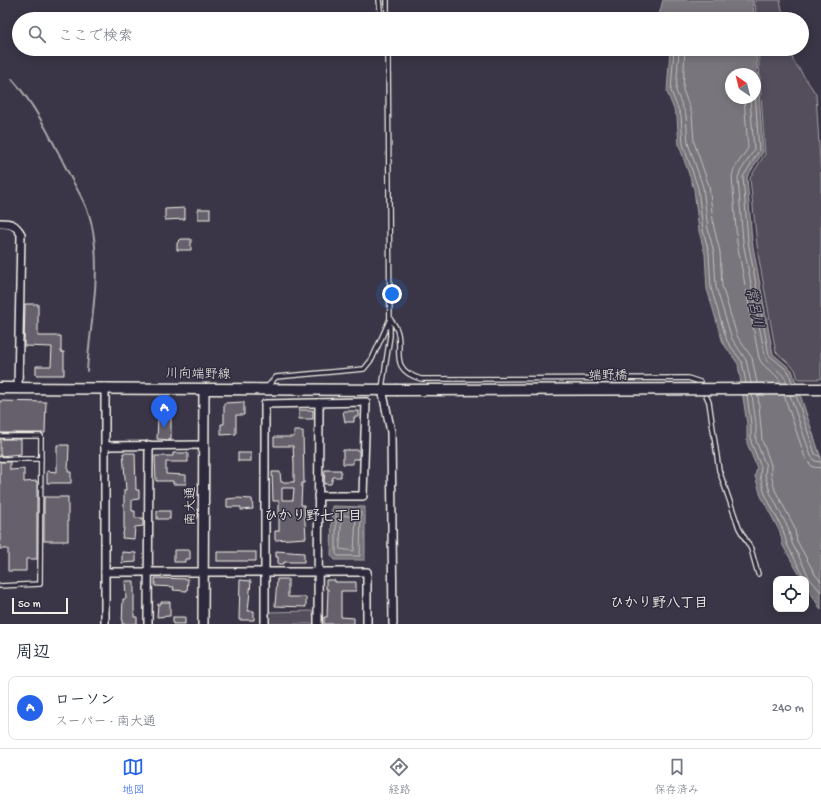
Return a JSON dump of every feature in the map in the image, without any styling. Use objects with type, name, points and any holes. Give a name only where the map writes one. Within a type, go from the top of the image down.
[{"type":"main road","name":"川向端野線","points":[[0,388],[105,387],[396,390]]},
{"type":"main road","name":"端野橋","points":[[396,390],[821,389]]},
{"type":"street","points":[[0,223],[11,223],[17,227],[21,234],[18,388]]},
{"type":"street","points":[[105,387],[105,624]]},
{"type":"street","name":"南大通","points":[[203,624],[204,389]]},
{"type":"street","points":[[382,389],[391,432],[393,624]]},
{"type":"street","points":[[265,624],[265,404],[366,402],[363,496],[318,496]]},
{"type":"street","points":[[318,403],[318,624]]},
{"type":"street","points":[[105,446],[204,444]]},
{"type":"street","points":[[148,624],[149,445]]},
{"type":"street","points":[[105,572],[367,572],[367,624]]},
{"type":"lane","points":[[379,0],[380,12]]},
{"type":"lane","points":[[387,0],[387,12]]},
{"type":"lane","points":[[382,389],[390,336],[388,56]]},
{"type":"lane","points":[[264,389],[276,377],[364,369],[372,359],[390,318]]},
{"type":"lane","points":[[390,318],[398,327],[400,366],[407,375],[421,379],[688,378],[700,382],[709,402],[719,470],[739,528],[751,548],[758,574]]},
{"type":"lane","points":[[0,436],[42,436],[40,584],[0,586]]},
{"type":"lane","points":[[0,459],[41,459]]},
{"type":"shaded area","points":[[755,0],[780,0],[783,12],[756,12]]},
{"type":"shaded area","points":[[758,56],[792,56],[793,60],[816,94],[821,179],[821,379],[798,379],[795,369],[776,352],[758,254],[750,178],[765,154],[761,94],[761,68],[759,68]]},
{"type":"shaded area","points":[[313,611],[314,624],[269,624],[269,612]]},
{"type":"water","points":[[663,0],[753,0],[754,12],[660,12]]},
{"type":"water","name":"常呂川","points":[[670,56],[756,56],[757,68],[725,68],[725,104],[760,104],[763,152],[747,177],[752,241],[773,354],[792,370],[821,458],[821,610],[809,590],[809,576],[800,576],[783,546],[780,532],[761,496],[755,476],[757,468],[747,443],[747,424],[738,364],[723,343],[707,289],[705,254],[699,231],[694,189],[679,145],[677,117],[667,92]]},
{"type":"water","points":[[332,506],[365,507],[365,560],[335,560],[331,555]]},
{"type":"building","points":[[185,208],[185,219],[165,220],[165,209]]},
{"type":"building","points":[[198,209],[210,209],[210,219],[198,219]]},
{"type":"building","points":[[181,239],[191,239],[191,250],[177,250],[177,243]]},
{"type":"building","points":[[25,304],[38,304],[38,336],[61,336],[61,352],[64,352],[64,375],[36,375],[36,366],[51,366],[52,347],[24,346]]},
{"type":"building","points":[[0,401],[46,402],[45,433],[0,433]]},
{"type":"building","points":[[244,402],[244,415],[236,415],[236,434],[221,435],[221,424],[224,424],[224,403]]},
{"type":"building","points":[[299,410],[313,410],[313,419],[299,419]]},
{"type":"building","points":[[343,411],[359,411],[359,417],[354,417],[354,422],[345,422]]},
{"type":"building","points":[[158,418],[171,418],[171,440],[157,439]]},
{"type":"building","points":[[294,431],[303,431],[304,483],[302,483],[301,505],[304,505],[306,538],[275,540],[275,531],[279,531],[279,501],[273,501],[272,472],[280,472],[281,482],[294,482],[294,464],[293,446],[274,446],[274,437],[294,437]],"holes":[[[282,488],[294,488],[293,500],[282,500]]]},
{"type":"building","points":[[0,439],[21,439],[21,454],[0,456]]},
{"type":"building","points":[[57,445],[69,445],[68,472],[71,472],[71,483],[47,483],[47,471],[57,472]]},
{"type":"building","points":[[343,450],[359,450],[359,459],[353,459],[353,464],[343,464]]},
{"type":"building","points":[[123,453],[135,453],[136,490],[139,490],[139,499],[132,500],[132,511],[135,511],[135,518],[143,518],[143,526],[135,527],[134,539],[122,538],[124,529],[124,490],[126,490]]},
{"type":"building","points":[[173,453],[188,453],[188,462],[166,462],[166,474],[186,475],[186,484],[173,484],[173,481],[156,481],[155,456],[173,456]]},
{"type":"building","points":[[238,453],[251,453],[251,461],[238,461]]},
{"type":"building","points":[[0,462],[10,462],[10,470],[24,469],[24,482],[37,481],[37,559],[26,559],[26,571],[8,571],[8,549],[0,549]]},
{"type":"building","points":[[325,470],[341,470],[341,477],[333,477],[331,484],[324,484]]},
{"type":"building","points":[[44,497],[68,497],[68,541],[44,541]]},
{"type":"building","points":[[227,499],[252,499],[253,509],[241,510],[241,507],[227,507]]},
{"type":"building","points":[[157,511],[170,511],[170,519],[157,519]]},
{"type":"building","points":[[174,550],[190,550],[190,559],[185,559],[185,562],[174,562]]},
{"type":"building","points":[[276,551],[304,553],[304,562],[284,562],[284,564],[278,564]]},
{"type":"building","points":[[122,552],[136,553],[136,562],[122,563]]},
{"type":"building","points":[[217,552],[256,552],[256,561],[217,561]]},
{"type":"building","points":[[155,578],[188,579],[187,591],[173,590],[174,587],[155,586]]},
{"type":"building","points":[[277,579],[288,579],[288,597],[306,597],[306,607],[275,606]]},
{"type":"building","points":[[240,580],[251,581],[248,611],[254,611],[254,620],[239,620]]},
{"type":"building","points":[[326,580],[335,580],[335,582],[356,582],[356,591],[341,591],[341,617],[354,618],[354,624],[324,624],[324,617],[327,617],[328,589],[326,589]]},
{"type":"building","points":[[125,581],[134,581],[134,617],[137,617],[137,624],[122,624],[123,599],[126,599]]},
{"type":"building","points":[[161,602],[170,602],[170,616],[157,617],[158,604],[161,604]]},
{"type":"building","points":[[173,617],[185,617],[185,624],[173,624]]},
{"type":"waterway","points":[[12,79],[29,101],[44,125],[83,200],[91,220],[95,244],[96,280],[87,371]]},
{"type":"place","name":"ローソン","points":[[164,428]]},
{"type":"district","name":"ひかり野七丁目","points":[[313,517]]},
{"type":"district","name":"ひかり野八丁目","points":[[659,604]]}]
